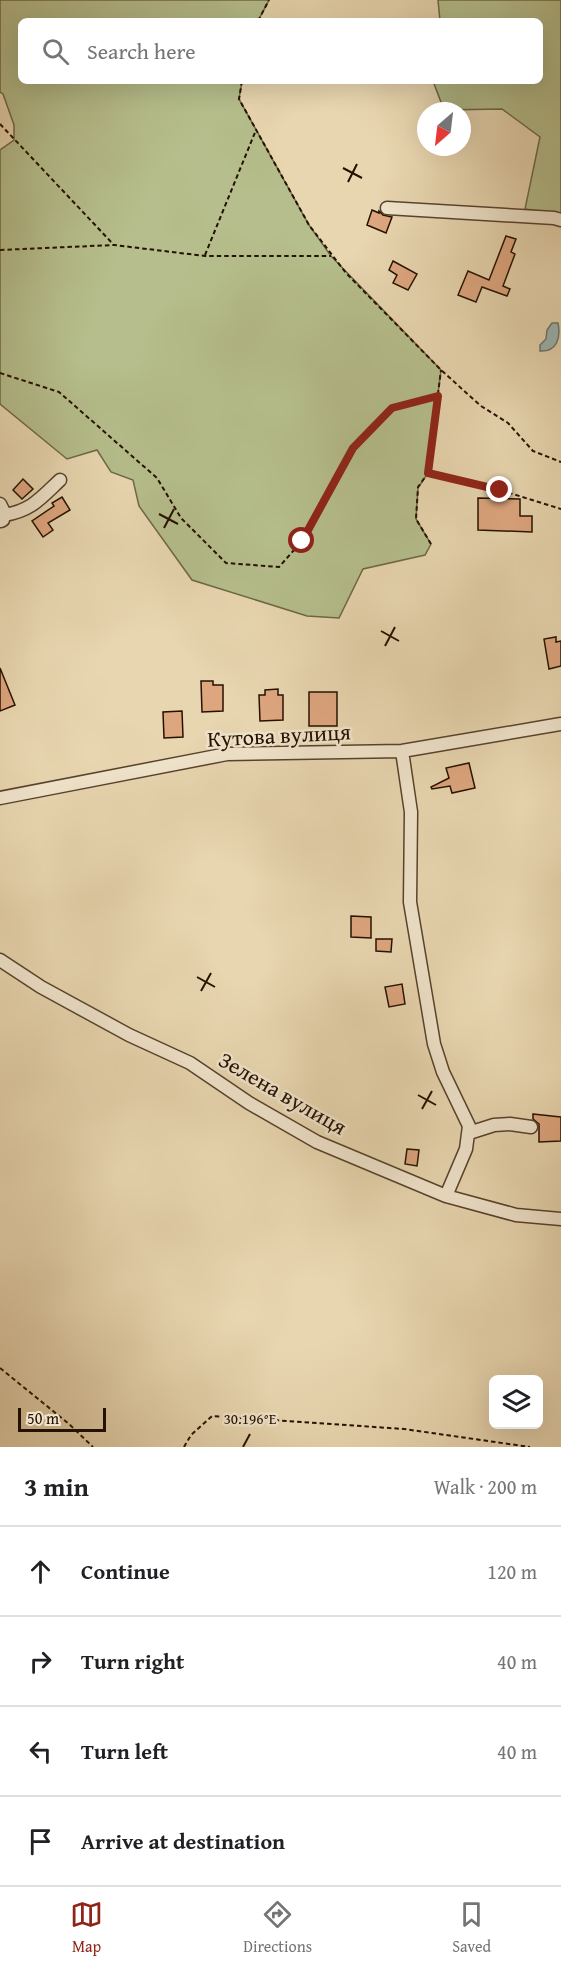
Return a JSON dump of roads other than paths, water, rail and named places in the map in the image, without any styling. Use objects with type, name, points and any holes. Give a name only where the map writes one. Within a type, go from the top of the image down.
[{"type":"street","points":[[387,208],[561,220]]},
{"type":"street","points":[[1,514],[18,513],[35,505],[60,480]]},
{"type":"street","name":"Кутова вулиця","points":[[0,798],[227,753],[402,752],[561,724]]},
{"type":"street","points":[[402,752],[411,812],[410,902],[434,1044],[443,1072],[469,1126],[466,1149],[446,1196]]},
{"type":"street","name":"Зелена вулиця","points":[[0,960],[41,987],[129,1035],[190,1063],[249,1103],[317,1142],[446,1196],[516,1215],[561,1220]]},
{"type":"street","points":[[469,1133],[502,1124],[531,1127]]},
{"type":"water","points":[[552,323],[558,323],[558,339],[554,347],[540,351],[540,345],[546,339],[547,330]]}]
